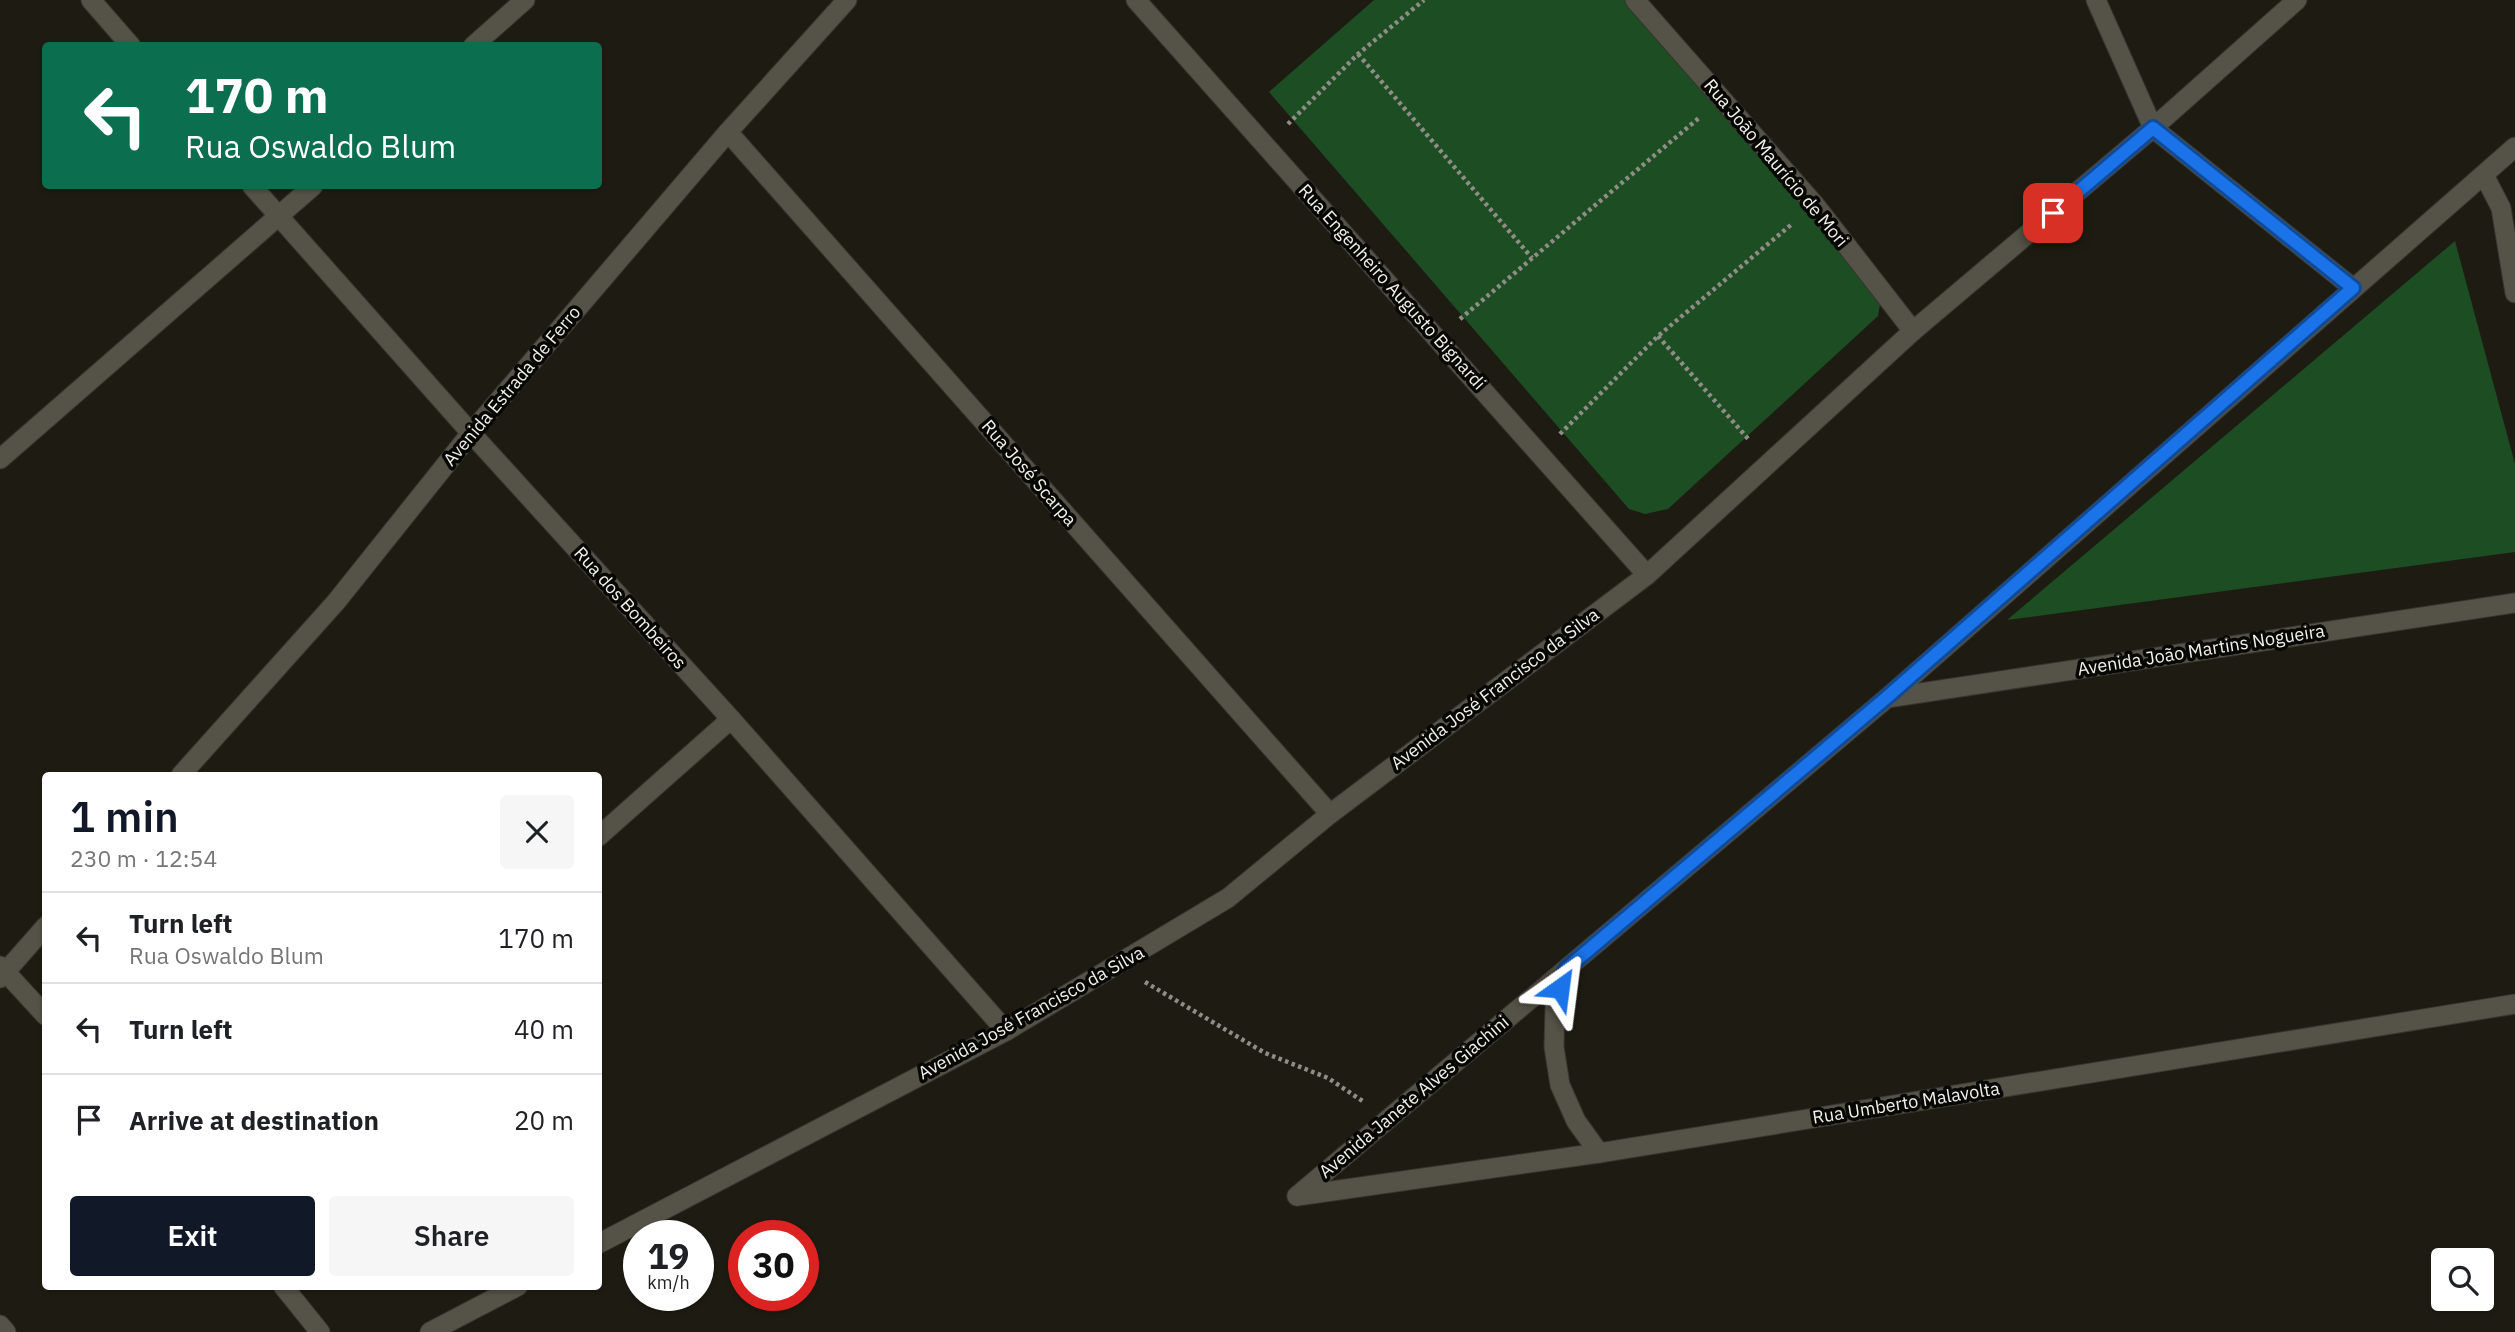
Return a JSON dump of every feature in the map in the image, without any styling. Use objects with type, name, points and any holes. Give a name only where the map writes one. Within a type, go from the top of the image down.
[{"type":"street","points":[[91,0],[128,42]]},
{"type":"street","points":[[478,42],[525,0]]},
{"type":"street","name":"Avenida Estrada de Ferro","points":[[184,772],[336,602],[471,433],[728,132],[848,0]]},
{"type":"street","name":"Rua Engenheiro Augusto Bignardi","points":[[1136,0],[1647,575]]},
{"type":"street","name":"Rua João Maurício de Mori","points":[[1635,0],[1815,205],[1913,331]]},
{"type":"street","points":[[2096,0],[2153,128],[2353,288]]},
{"type":"street","name":"Avenida José Francisco da Silva","points":[[602,1242],[1006,1031],[1228,898],[1330,814],[1647,575],[1913,331],[2153,128],[2297,0]]},
{"type":"street","name":"Rua José Scarpa","points":[[728,132],[1330,814]]},
{"type":"street","name":"Avenida Janete Alves Giachini","points":[[1297,1196],[1886,698],[2515,147]]},
{"type":"street","points":[[2484,175],[2508,207],[2515,293]]},
{"type":"street","name":"Rua dos Bombeiros","points":[[255,189],[471,433],[731,719],[1006,1031]]},
{"type":"street","points":[[0,459],[310,189]]},
{"type":"street","name":"Avenida João Martins Nogueira","points":[[1886,698],[2515,603]]},
{"type":"street","points":[[602,833],[731,719]]},
{"type":"street","points":[[42,930],[2,972],[42,1012]]},
{"type":"street","points":[[1566,969],[1555,1007],[1554,1047],[1560,1085],[1576,1121],[1599,1153]]},
{"type":"street","name":"Rua Umberto Malavolta","points":[[1297,1196],[1599,1153],[2515,1004]]},
{"type":"street","points":[[286,1290],[320,1332]]},
{"type":"street","points":[[430,1332],[510,1290]]},
{"type":"street","points":[[0,1325],[6,1332]]},
{"type":"path","points":[[1266,146],[1358,54],[1424,0]]},
{"type":"path","points":[[1358,54],[1532,257]]},
{"type":"path","points":[[1437,338],[1722,98]]},
{"type":"path","points":[[1540,454],[1658,336],[1815,205]]},
{"type":"path","points":[[1658,336],[1769,463]]},
{"type":"path","points":[[1121,964],[1144,982],[1265,1053],[1328,1078],[1388,1118]]},
{"type":"green space","points":[[1374,0],[1626,0],[1876,285],[1881,298],[1878,316],[1668,509],[1645,514],[1629,509],[1269,92]]},
{"type":"green space","points":[[2455,241],[2515,464],[2515,552],[2007,620]]},
{"type":"route","points":[[1560,988],[1566,969],[1886,698],[2353,288],[2153,128],[2053,213]]}]
